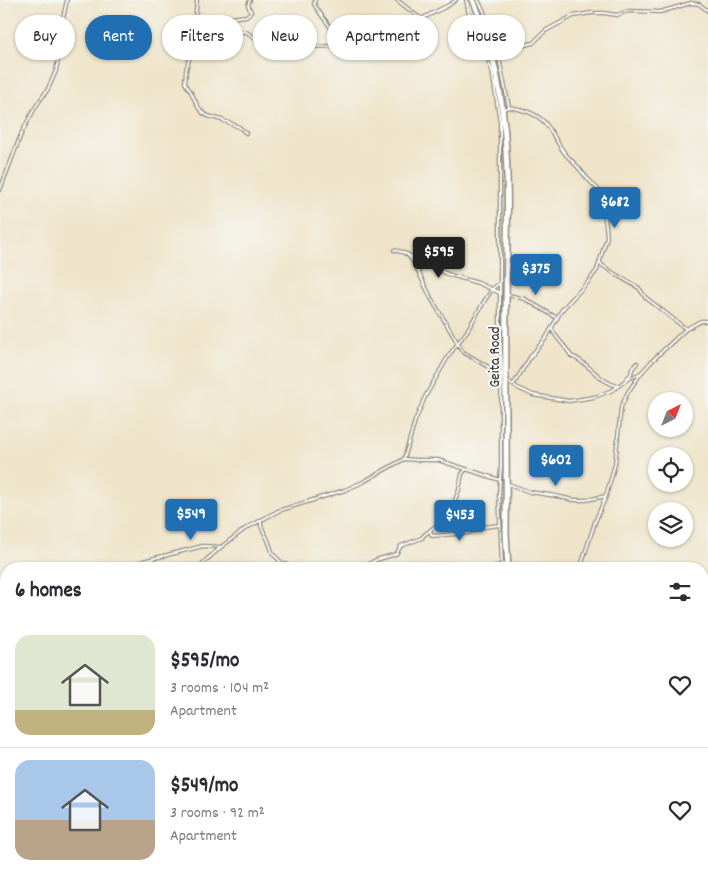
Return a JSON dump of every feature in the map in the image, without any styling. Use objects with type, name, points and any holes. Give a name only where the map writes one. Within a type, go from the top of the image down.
[{"type":"highway","name":"Geita Road","points":[[473,0],[484,27],[499,85],[506,148],[507,256],[503,294],[506,380],[503,482],[506,562]]},
{"type":"street","points":[[0,190],[22,132],[48,89],[56,71],[61,44],[60,32],[67,0]]},
{"type":"street","points":[[195,15],[197,0]]},
{"type":"street","points":[[243,16],[251,12],[248,5],[250,0]]},
{"type":"street","points":[[315,0],[314,4],[327,23]]},
{"type":"street","points":[[397,0],[416,15]]},
{"type":"street","points":[[429,15],[456,0]]},
{"type":"street","points":[[466,0],[471,22],[492,71],[500,122],[501,282],[503,294],[501,402],[503,482],[499,498],[506,562]]},
{"type":"street","points":[[478,0],[484,15]]},
{"type":"street","points":[[525,45],[533,43],[545,31],[573,16],[591,13],[617,15],[630,11],[660,12],[691,3],[699,4],[708,10]]},
{"type":"street","points":[[243,32],[263,42],[270,52],[283,54],[305,47],[327,46]]},
{"type":"street","points":[[189,60],[185,81],[198,107],[208,116],[236,125],[246,133]]},
{"type":"street","points":[[501,60],[509,107]]},
{"type":"street","points":[[503,109],[512,107],[540,118],[564,151],[599,190],[607,233],[600,262],[594,275],[568,303],[513,385]]},
{"type":"street","points":[[394,250],[407,254],[447,274],[478,283],[503,294],[525,299],[557,318]]},
{"type":"street","points":[[407,254],[414,263],[431,298],[463,352],[502,375]]},
{"type":"street","points":[[600,262],[615,274],[639,288],[645,297],[686,329]]},
{"type":"street","points":[[404,459],[421,405],[449,355],[467,331],[492,289],[501,282]]},
{"type":"street","points":[[582,562],[595,522],[606,496],[616,455],[621,407],[628,392],[653,360],[686,329],[701,321],[708,321]]},
{"type":"street","points":[[552,329],[571,356],[586,364],[603,380],[618,386]]},
{"type":"street","points":[[626,380],[637,363]]},
{"type":"street","points":[[506,380],[534,395],[569,401],[606,393],[644,370]]},
{"type":"street","points":[[204,562],[221,546],[261,520],[282,510],[345,490],[404,459],[438,460],[530,492],[573,500],[586,500],[606,496]]},
{"type":"street","points":[[372,562],[396,554],[401,546],[422,538],[437,525],[449,510],[458,493],[462,474],[466,469]]},
{"type":"street","points":[[261,520],[261,526],[273,554],[281,562]]},
{"type":"street","points":[[430,531],[432,536],[469,533],[483,527],[501,524]]},
{"type":"street","points":[[140,562],[203,546],[221,546]]}]
